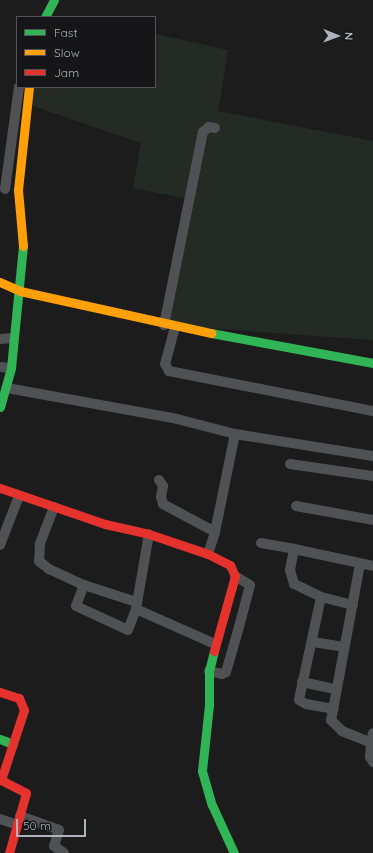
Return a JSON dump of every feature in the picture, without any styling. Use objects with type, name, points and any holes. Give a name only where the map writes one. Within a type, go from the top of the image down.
[{"type":"street","points":[[45,9],[54,0]]},
{"type":"street","points":[[18,88],[3,188],[18,190]]},
{"type":"street","points":[[0,406],[11,368],[24,253],[18,190],[29,88]]},
{"type":"street","points":[[164,325],[203,132],[208,127],[215,128]]},
{"type":"street","points":[[0,282],[20,291],[164,325],[373,363]]},
{"type":"street","points":[[175,327],[166,364],[169,371],[373,411]]},
{"type":"street","points":[[0,339],[14,338]]},
{"type":"street","points":[[0,366],[11,368]]},
{"type":"street","points":[[6,388],[177,418],[235,434],[373,456]]},
{"type":"street","points":[[208,554],[215,532],[235,434]]},
{"type":"street","points":[[290,464],[373,476]]},
{"type":"street","points":[[158,480],[163,486],[161,497],[163,504],[215,532]]},
{"type":"street","points":[[0,488],[19,496],[105,524],[149,534],[228,562],[235,576],[250,585],[226,672],[222,674],[209,671]]},
{"type":"street","points":[[0,545],[19,496]]},
{"type":"street","points":[[296,506],[373,520]]},
{"type":"street","points":[[54,507],[40,544],[39,561],[49,569],[136,606],[215,644]]},
{"type":"street","points":[[84,585],[76,606],[125,630],[128,630],[136,606],[149,534]]},
{"type":"street","points":[[261,543],[373,566]]},
{"type":"street","points":[[294,549],[290,570],[294,584],[321,597],[353,605]]},
{"type":"street","points":[[360,564],[336,689],[332,720],[334,725],[352,736],[372,738],[370,758],[373,762]]},
{"type":"street","points":[[234,853],[212,805],[202,771],[209,705],[209,671],[221,621],[235,576]]},
{"type":"street","points":[[321,597],[313,642],[302,682],[299,700],[301,703],[334,709]]},
{"type":"street","points":[[221,621],[239,627]]},
{"type":"street","points":[[313,642],[344,648]]},
{"type":"street","points":[[302,682],[336,689]]},
{"type":"street","points":[[0,692],[19,698],[23,703],[13,744],[1,780],[2,783],[26,792],[9,853]]},
{"type":"street","points":[[0,739],[13,744]]},
{"type":"street","points":[[0,819],[19,820],[59,830],[54,846],[58,852]]},
{"type":"shaded area","points":[[156,34],[228,50],[218,111],[373,141],[373,340],[164,325],[189,199],[133,188],[141,143],[27,104],[29,88],[156,88]]},
{"type":"traffic: fast","points":[[46,16],[54,0]]},
{"type":"traffic: fast","points":[[0,407],[11,368],[23,246]]},
{"type":"traffic: fast","points":[[211,333],[373,363]]},
{"type":"traffic: fast","points":[[214,651],[209,671],[209,705],[202,771],[212,805],[234,853]]},
{"type":"traffic: fast","points":[[0,739],[13,744]]},
{"type":"traffic: slow","points":[[23,246],[18,190],[29,88]]},
{"type":"traffic: slow","points":[[0,282],[20,291],[211,333]]},
{"type":"traffic: jam","points":[[0,488],[105,524],[149,534],[208,554],[230,565],[235,576],[214,651]]},
{"type":"traffic: jam","points":[[0,692],[19,698],[24,710],[1,780],[26,793],[9,853]]}]
